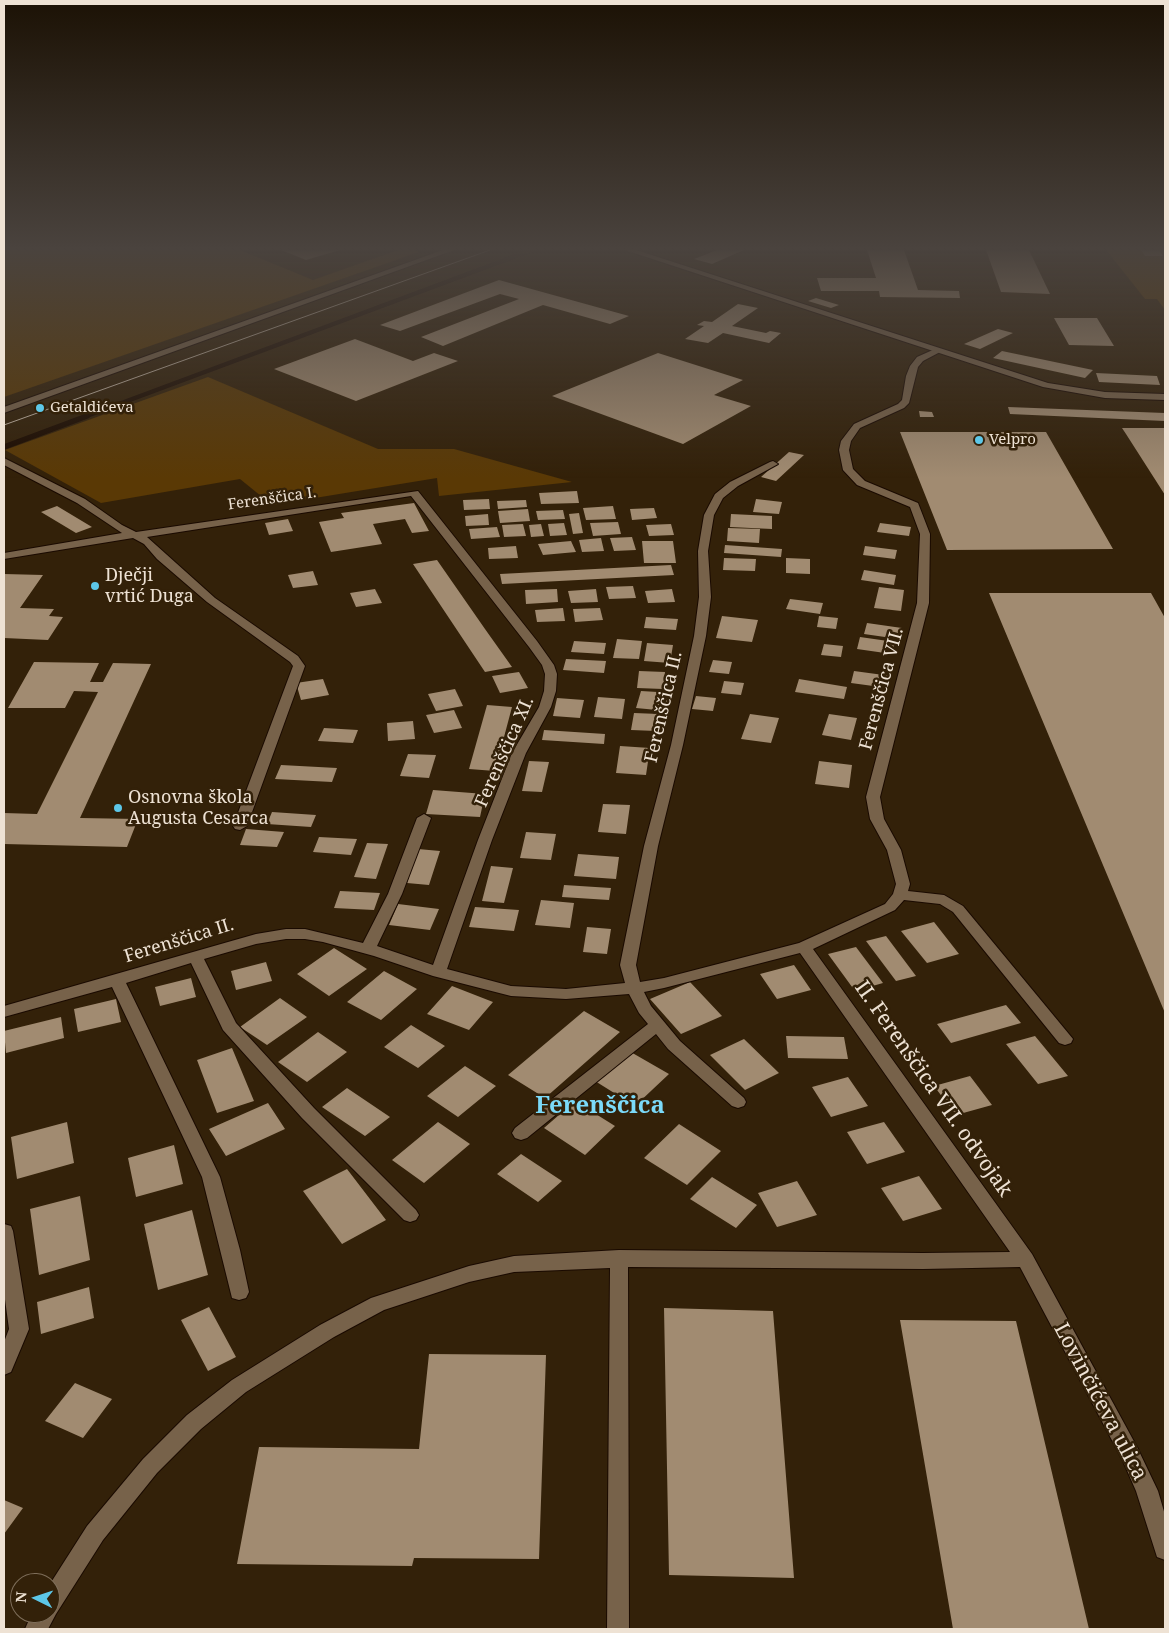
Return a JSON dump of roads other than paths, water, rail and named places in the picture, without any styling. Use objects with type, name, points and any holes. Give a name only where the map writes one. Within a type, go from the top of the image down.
[{"type":"street","points":[[4,410],[238,326]]},
{"type":"street","points":[[860,326],[1058,388],[1104,395],[1165,397]]},
{"type":"street","name":"Ferenščica VII.","points":[[900,894],[903,884],[894,850],[877,819],[873,797],[923,603],[925,534],[914,504],[861,483],[848,470],[844,450],[846,441],[858,426],[894,410],[906,401],[910,376],[914,366],[920,359],[938,352]]},
{"type":"street","points":[[4,461],[80,501],[118,527],[148,542],[211,600],[289,654],[299,666],[240,826]]},
{"type":"street","name":"Ferenščica II.","points":[[634,988],[629,973],[628,958],[651,846],[677,745],[700,636],[705,597],[703,551],[709,515],[719,496],[734,484],[773,464]]},
{"type":"street","name":"Ferenščica I.","points":[[4,556],[113,537],[160,533],[414,493]]},
{"type":"street","name":"Ferenščica XI.","points":[[414,493],[533,644],[548,665],[551,674],[550,691],[545,707],[520,754],[485,840],[438,972]]},
{"type":"street","points":[[368,949],[395,894],[424,818]]},
{"type":"street","points":[[900,894],[944,900],[958,910],[1066,1039]]},
{"type":"street","name":"Ferenščica II.","points":[[4,1011],[256,939],[286,934],[306,934],[323,937],[368,949],[438,972],[512,991],[566,994],[634,988],[664,983],[804,947],[890,907],[900,894]]},
{"type":"street","name":"II. Ferenščica VII. odvojak","points":[[804,947],[986,1202],[1024,1259]]},
{"type":"street","points":[[195,956],[229,1026],[308,1113],[410,1215]]},
{"type":"street","points":[[117,980],[211,1177],[231,1250],[238,1292]]},
{"type":"street","points":[[634,988],[645,1009],[674,1045],[738,1102]]},
{"type":"street","points":[[521,1133],[658,1024]]},
{"type":"street","points":[[4,1231],[19,1329],[4,1366]]},
{"type":"street","points":[[618,1629],[619,1258]]},
{"type":"street","points":[[60,1589],[95,1533],[150,1466],[188,1428],[239,1386],[327,1330],[378,1304],[469,1274],[514,1264],[619,1258],[913,1261],[1024,1259]]},
{"type":"street","name":"Lovinčićeva ulica","points":[[1024,1259],[1130,1454],[1147,1491],[1165,1549]]},
{"type":"waterway","points":[[84,417],[328,326]]},
{"type":"waterway","points":[[4,447],[87,416]]},
{"type":"tram line","points":[[4,425],[278,326]]},
{"type":"place","name":"Getaldićeva","points":[[40,408]]},
{"type":"place","name":"Velpro","points":[[979,440]]},
{"type":"place","name":"Dječji vrtić Duga","points":[[95,586]]},
{"type":"place","name":"Osnovna škola Augusta Cesarca","points":[[118,808]]},
{"type":"district","name":"Ferenščica","points":[[600,1106]]}]
